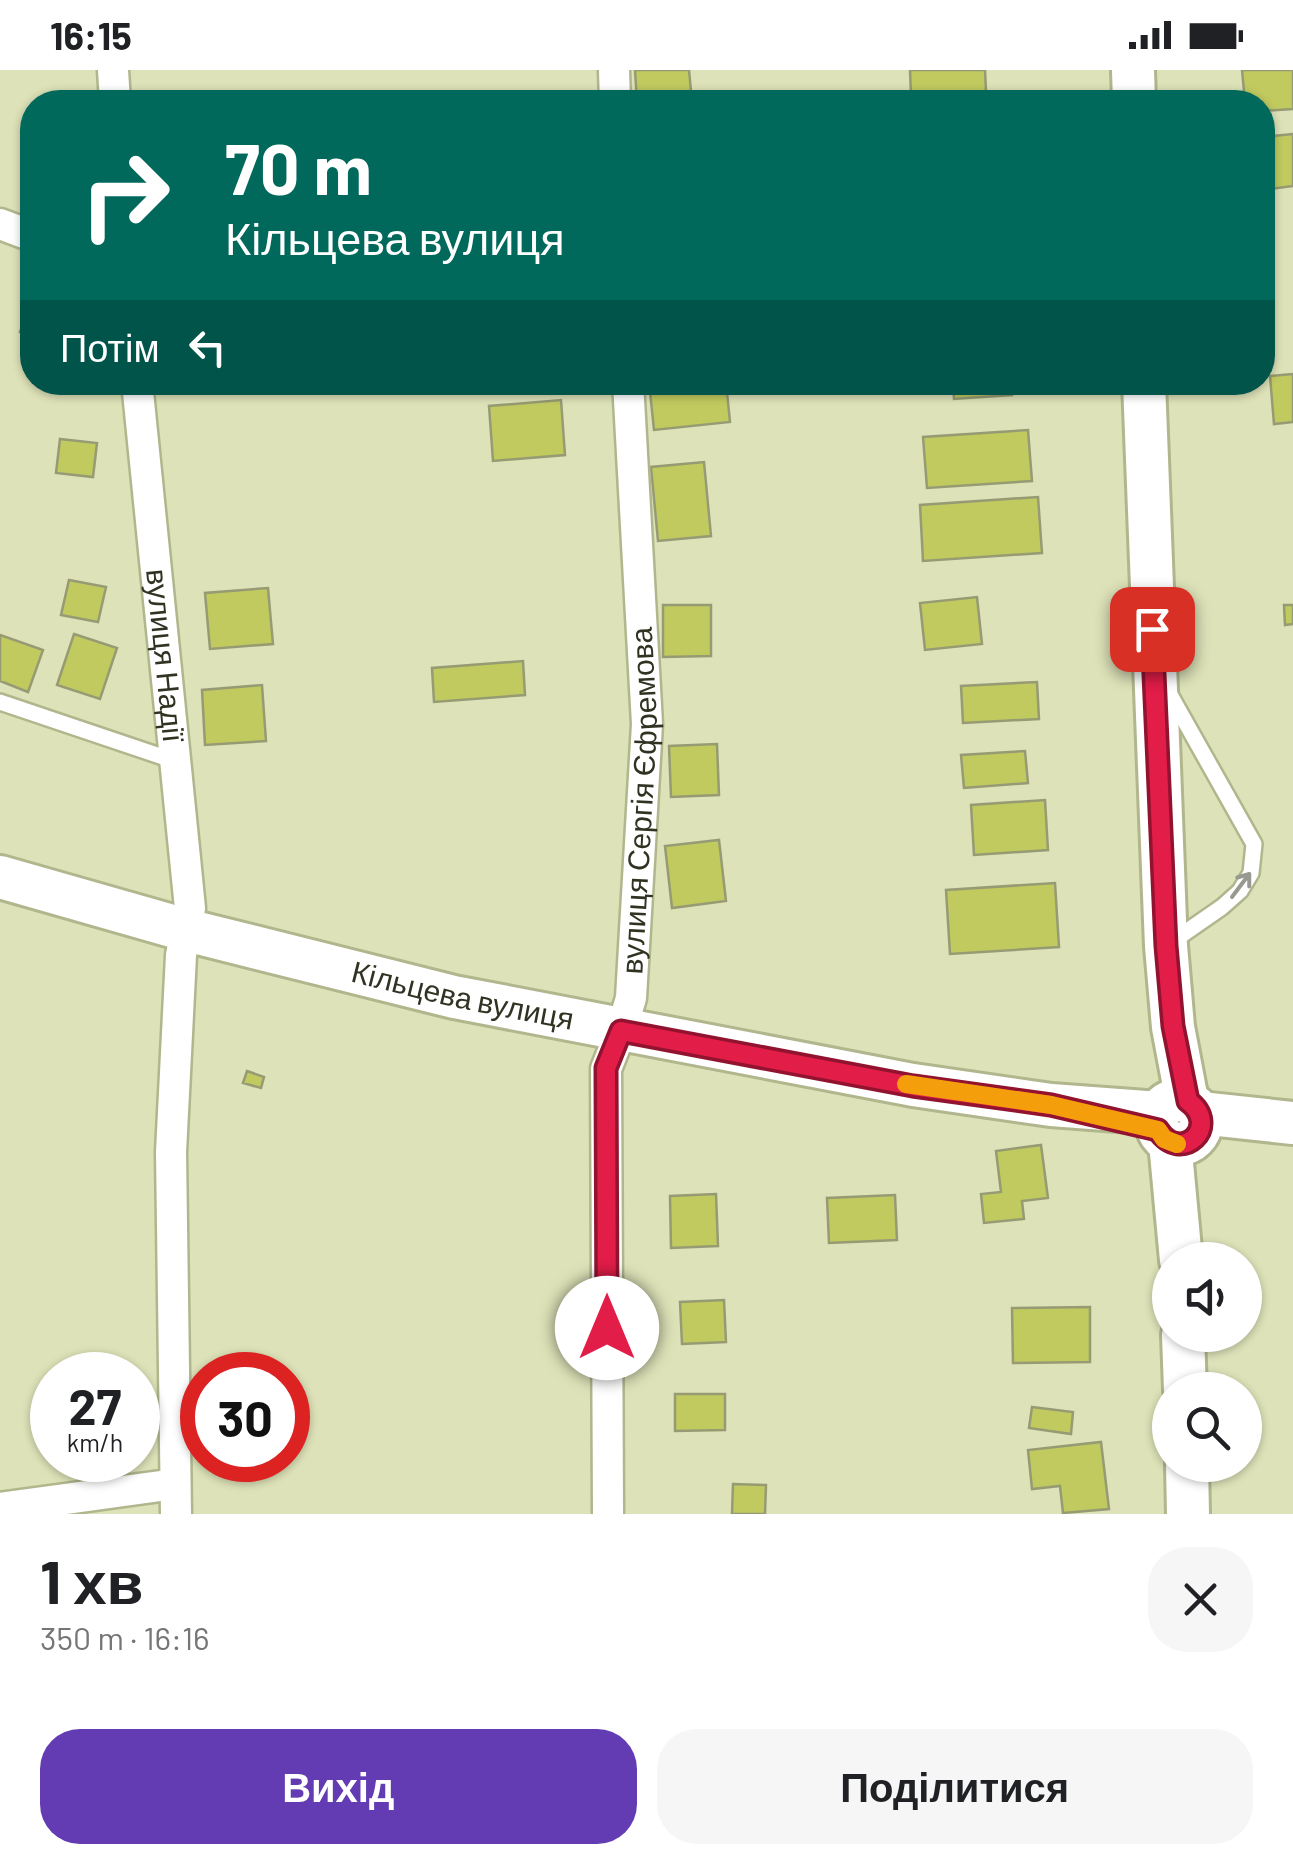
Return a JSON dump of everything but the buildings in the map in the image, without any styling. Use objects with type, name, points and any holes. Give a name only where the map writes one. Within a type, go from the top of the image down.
[{"type":"main road","points":[[1144,395],[1166,946],[1179,1122],[1181,1242]]},
{"type":"main road","name":"Кільцева вулиця","points":[[0,877],[186,930],[454,997],[621,1031],[913,1086],[1179,1122],[1293,1126]]},
{"type":"main road","points":[[1187,1482],[1188,1514]]},
{"type":"street","name":"вулиця Надії","points":[[139,395],[190,908],[181,955],[171,1152],[175,1499]]},
{"type":"street","name":"вулиця Сергія Єфремова","points":[[608,1514],[606,1068],[630,998],[647,724],[629,395]]},
{"type":"street","points":[[0,1508],[175,1499]]},
{"type":"lane","points":[[1154,665],[1254,844],[1251,873],[1240,891],[1166,946]]},
{"type":"lane","points":[[0,702],[175,760]]},
{"type":"slow traffic","points":[[906,1084],[1051,1105],[1158,1130],[1164,1139],[1177,1144]]},
{"type":"route","points":[[607,1328],[606,1068],[621,1031],[913,1086],[1051,1105],[1158,1130],[1164,1139],[1175,1144],[1187,1143],[1196,1136],[1201,1119],[1188,1101],[1173,1026],[1166,946],[1152,629]]}]
